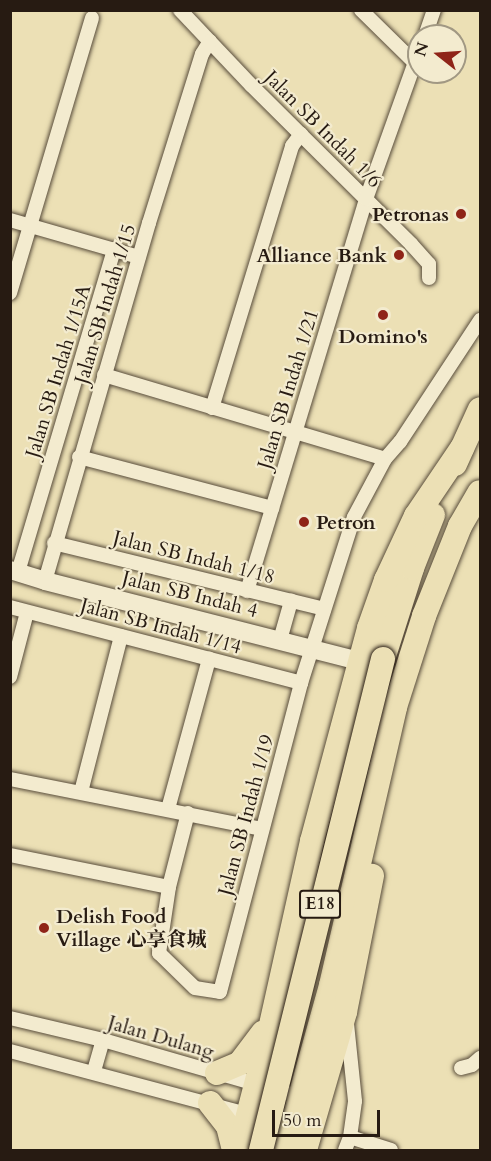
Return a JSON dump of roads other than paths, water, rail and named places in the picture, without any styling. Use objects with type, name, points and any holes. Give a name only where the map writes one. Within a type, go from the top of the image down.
[{"type":"highway","name":"E18","points":[[261,1150],[383,659],[416,558],[480,408]]},
{"type":"highway","points":[[239,1150],[270,1028],[312,841],[358,661],[386,580],[411,526],[431,490],[462,448]]},
{"type":"highway","name":"E18","points":[[305,1150],[345,1012],[385,809],[401,745],[436,618],[480,494]]},
{"type":"highway","points":[[285,1150],[312,1052],[395,707],[424,616],[460,526],[480,494]]},
{"type":"highway","points":[[270,1028],[273,1057],[287,1066],[298,1064],[312,1052]]},
{"type":"highway","points":[[217,1073],[228,1071],[249,1055],[270,1028]]},
{"type":"highway","points":[[210,1103],[228,1126],[234,1150]]},
{"type":"street","name":"Jalan SB Indah 1/6","points":[[180,10],[429,264],[429,278]]},
{"type":"street","points":[[361,10],[407,49]]},
{"type":"street","points":[[10,293],[92,18]]},
{"type":"street","name":"Jalan SB Indah 1/15","points":[[45,581],[79,457],[202,54],[210,41]]},
{"type":"street","name":"Jalan SB Indah 1/21","points":[[247,591],[366,199],[407,84]]},
{"type":"street","points":[[212,408],[292,146],[301,134]]},
{"type":"street","points":[[10,220],[140,257]]},
{"type":"street","name":"Jalan SB Indah 1/15A","points":[[14,571],[114,249]]},
{"type":"street","name":"Jalan SB Indah 1/19","points":[[169,887],[159,953],[195,988],[220,992],[301,683],[354,517],[385,459],[400,441],[480,321]]},
{"type":"street","points":[[104,375],[385,459]]},
{"type":"street","points":[[79,457],[273,508]]},
{"type":"street","name":"Jalan SB Indah 1/18","points":[[54,543],[324,609]]},
{"type":"street","name":"Jalan SB Indah 4","points":[[14,571],[45,581],[358,661]]},
{"type":"street","points":[[280,640],[291,601]]},
{"type":"street","name":"Jalan SB Indah 1/14","points":[[10,607],[301,683]]},
{"type":"street","points":[[10,677],[27,612]]},
{"type":"street","points":[[81,792],[121,636]]},
{"type":"street","points":[[168,809],[208,659]]},
{"type":"street","points":[[10,779],[262,829]]},
{"type":"street","points":[[10,855],[169,887],[188,813]]},
{"type":"street","points":[[345,1012],[355,1101],[350,1137],[345,1150]]},
{"type":"street","name":"Jalan Dulang","points":[[10,1017],[103,1040],[300,1097]]},
{"type":"street","points":[[94,1071],[103,1040]]},
{"type":"street","points":[[10,1051],[94,1071],[291,1127]]},
{"type":"street","points":[[461,1068],[472,1065],[480,1058]]},
{"type":"street","points":[[350,1137],[391,1150]]},
{"type":"place","name":"Petronas","points":[[461,214]]},
{"type":"place","name":"Alliance Bank","points":[[399,255]]},
{"type":"place","name":"Domino's","points":[[383,315]]},
{"type":"place","name":"Petron","points":[[304,522]]},
{"type":"place","name":"Delish Food Village 心享食城","points":[[44,928]]}]
